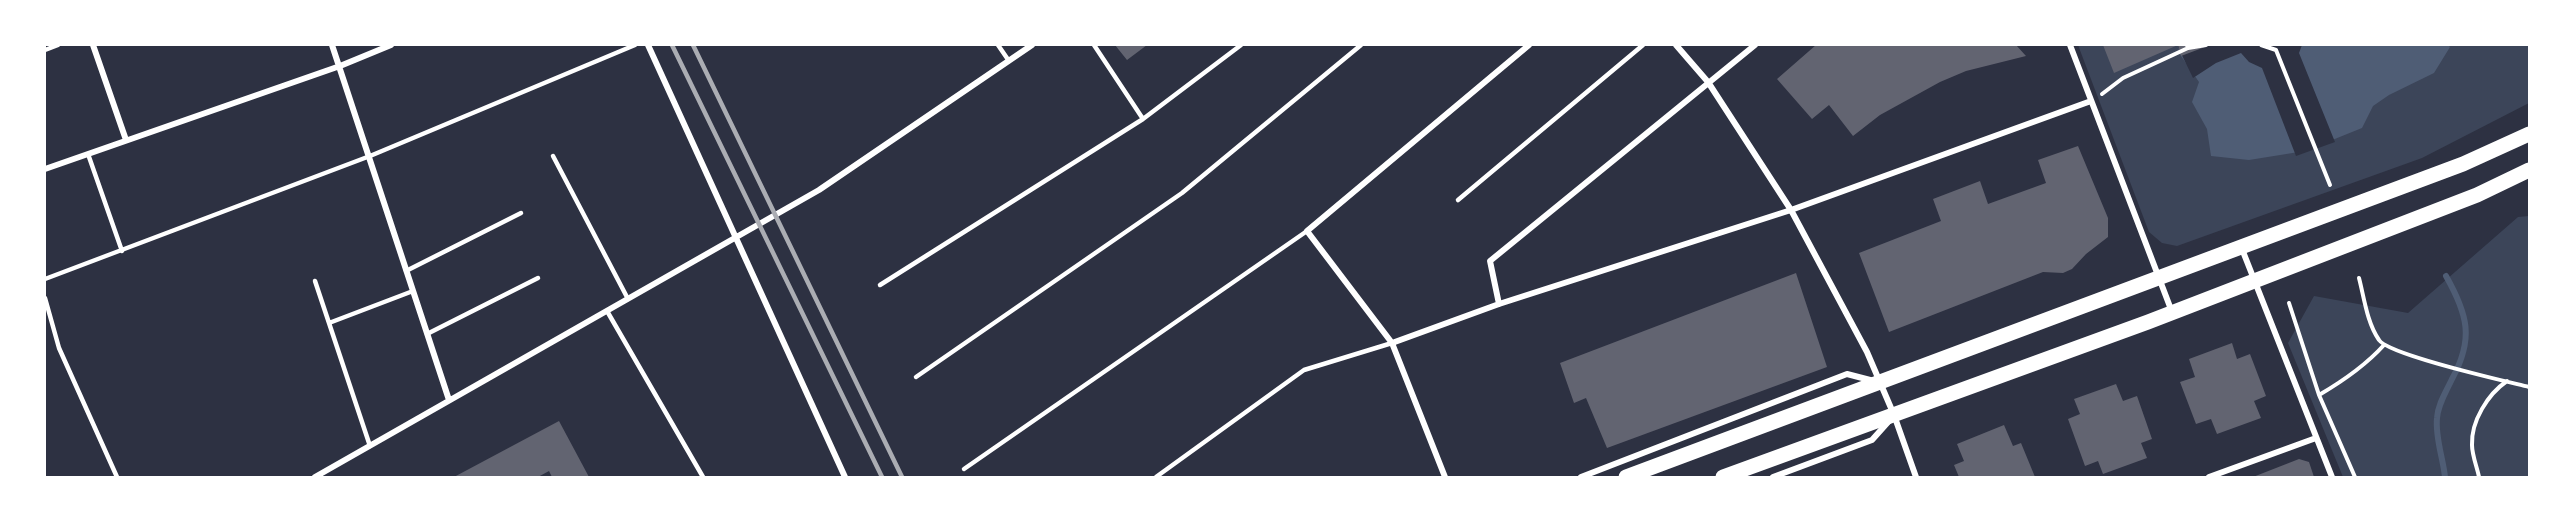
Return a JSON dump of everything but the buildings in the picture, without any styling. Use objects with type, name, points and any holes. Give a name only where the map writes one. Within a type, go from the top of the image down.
[{"type":"main road","points":[[1626,477],[2463,164],[2529,134]]},
{"type":"main road","points":[[1723,477],[2254,281],[2477,195],[2529,170]]},
{"type":"street","points":[[93,45],[126,140]]},
{"type":"street","points":[[332,45],[450,400]]},
{"type":"street","points":[[45,169],[340,66],[390,45]]},
{"type":"street","points":[[648,45],[846,477]]},
{"type":"street","points":[[315,477],[819,190],[1032,45]]},
{"type":"street","points":[[1676,45],[1707,82],[1791,210],[1881,383],[1916,477]]},
{"type":"street","points":[[1499,304],[1490,261],[1755,45]]},
{"type":"street","points":[[2070,45],[2172,312]]},
{"type":"street","points":[[1445,477],[1392,343],[1307,231],[1524,47]]},
{"type":"street","points":[[1392,343],[1499,304],[1791,210],[2091,101]]},
{"type":"street","points":[[2241,247],[2332,477]]},
{"type":"street","points":[[1581,477],[1847,374],[1881,383]]},
{"type":"street","points":[[1773,477],[1872,440],[1894,415]]},
{"type":"street","points":[[2209,477],[2316,438]]},
{"type":"lane","points":[[45,50],[58,45]]},
{"type":"lane","points":[[45,279],[370,156],[635,45]]},
{"type":"lane","points":[[998,45],[1009,61]]},
{"type":"lane","points":[[1094,45],[1143,119]]},
{"type":"lane","points":[[880,285],[1143,119],[1241,45]]},
{"type":"lane","points":[[916,377],[1182,194],[1361,45]]},
{"type":"lane","points":[[1458,200],[1643,45]]},
{"type":"lane","points":[[88,154],[122,251]]},
{"type":"lane","points":[[552,156],[628,299]]},
{"type":"lane","points":[[406,271],[521,213]]},
{"type":"lane","points":[[963,469],[1307,231]]},
{"type":"lane","points":[[428,334],[538,278]]},
{"type":"lane","points":[[315,281],[370,446]]},
{"type":"lane","points":[[329,323],[413,291]]},
{"type":"lane","points":[[45,298],[59,348],[117,477]]},
{"type":"lane","points":[[607,311],[703,477]]},
{"type":"lane","points":[[1156,477],[1304,370],[1392,343]]},
{"type":"path","points":[[2091,101],[2123,78],[2188,47],[2206,45]]},
{"type":"path","points":[[2261,45],[2276,50]]},
{"type":"path","points":[[2276,50],[2279,45]]},
{"type":"path","points":[[2276,50],[2330,185]]},
{"type":"path","points":[[2359,278],[2373,328],[2384,345],[2408,356],[2529,387]]},
{"type":"path","points":[[2289,303],[2319,394],[2355,477]]},
{"type":"path","points":[[2319,394],[2370,360],[2384,345]]},
{"type":"path","points":[[2479,477],[2472,445],[2474,426],[2498,387],[2507,381]]},
{"type":"shaded area","points":[[2078,45],[2529,45],[2529,103],[2422,158],[2177,246],[2162,243],[2149,232]]},
{"type":"shaded area","points":[[2177,45],[2448,45],[2450,47],[2434,73],[2389,95],[2373,106],[2362,128],[2305,151],[2249,160],[2211,156],[2207,129],[2192,102],[2199,82],[2181,56]]},
{"type":"shaded area","points":[[2529,216],[2529,477],[2343,477],[2288,343],[2314,296],[2408,313],[2518,217]]},
{"type":"pier","points":[[2177,45],[2302,45],[2299,53],[2335,142],[2296,156],[2262,68],[2249,62],[2241,53],[2216,63],[2193,78]]},
{"type":"waterway","points":[[2445,477],[2437,433],[2438,413],[2459,365],[2466,339],[2463,315],[2446,276]]},
{"type":"railway","points":[[672,45],[882,477]]},
{"type":"railway","points":[[693,45],[902,477]]}]
